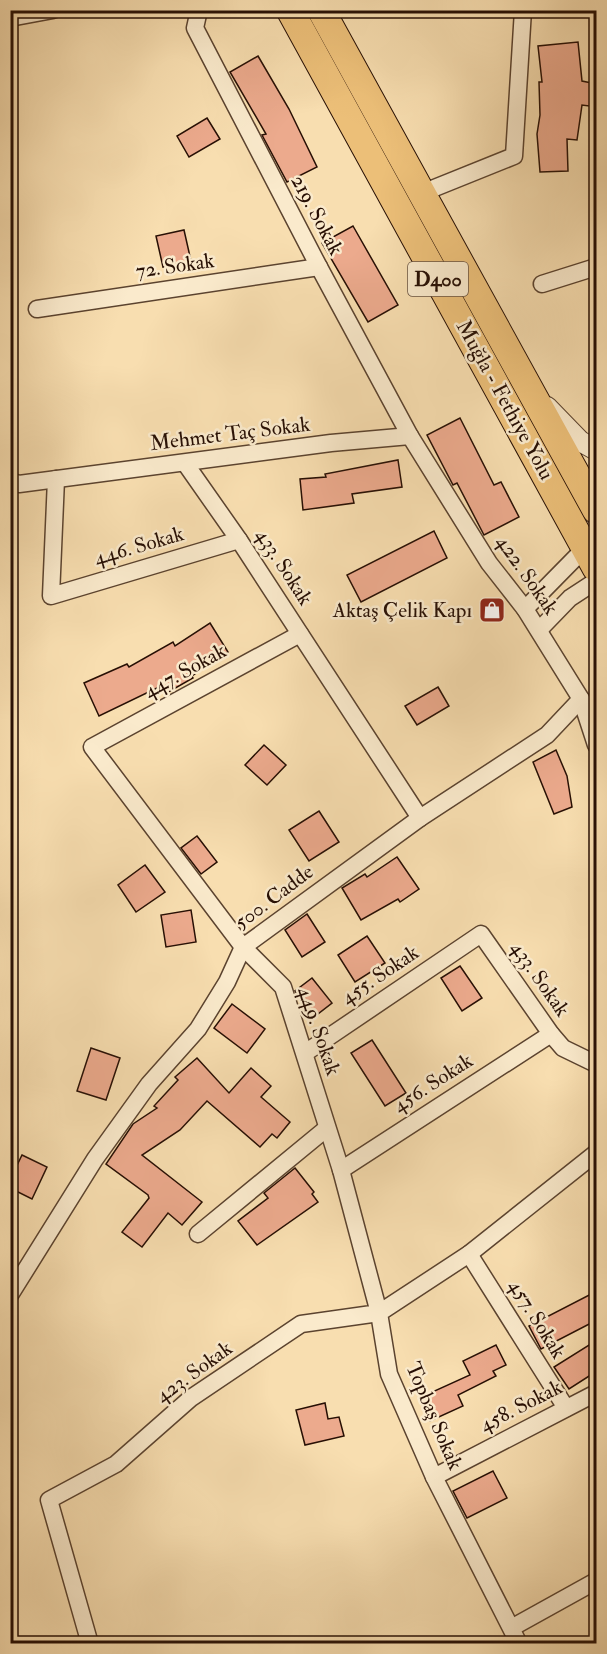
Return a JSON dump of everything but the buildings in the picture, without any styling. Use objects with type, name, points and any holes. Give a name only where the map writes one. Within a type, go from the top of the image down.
[{"type":"highway","name":"Muğla - Fethiye Yolu","points":[[290,10],[593,553]]},
{"type":"highway","name":"Muğla - Fethiye Yolu","points":[[321,10],[597,510]]},
{"type":"street","points":[[10,18],[53,10]]},
{"type":"street","name":"219. Sokak","points":[[199,10],[195,28],[318,267],[410,436]]},
{"type":"street","points":[[422,193],[514,156],[523,10]]},
{"type":"street","points":[[542,284],[595,263]]},
{"type":"street","name":"72. Sokak","points":[[37,309],[318,267]]},
{"type":"street","points":[[533,392],[580,441],[597,450]]},
{"type":"street","name":"Mehmet Taç Sokak","points":[[10,481],[19,484],[410,436]]},
{"type":"street","name":"422. Sokak","points":[[410,436],[489,563],[525,609],[581,699],[597,745]]},
{"type":"street","name":"433. Sokak","points":[[186,463],[239,540],[420,818]]},
{"type":"street","name":"446. Sokak","points":[[56,479],[51,596],[239,540]]},
{"type":"street","points":[[525,609],[593,553]]},
{"type":"street","points":[[539,630],[570,598],[597,581]]},
{"type":"street","name":"447. Sokak","points":[[92,747],[300,634]]},
{"type":"street","name":"500. Cadde","points":[[10,1294],[95,1159],[149,1084],[198,1029],[227,982],[243,947],[420,818],[547,735],[581,699]]},
{"type":"street","name":"449. Sokak","points":[[92,747],[243,947],[283,987],[340,1170],[379,1313]]},
{"type":"street","name":"433. Sokak","points":[[481,934],[563,1048],[597,1064]]},
{"type":"street","name":"455. Sokak","points":[[305,1053],[481,934]]},
{"type":"street","name":"456. Sokak","points":[[340,1170],[551,1034]]},
{"type":"street","points":[[198,1234],[327,1128]]},
{"type":"street","points":[[379,1313],[469,1254],[597,1153]]},
{"type":"street","name":"457. Sokak","points":[[469,1254],[566,1408]]},
{"type":"street","name":"Topbaş Sokak","points":[[379,1313],[389,1374],[434,1477],[513,1627],[519,1644]]},
{"type":"street","name":"423. Sokak","points":[[90,1644],[49,1500],[116,1464],[191,1398],[301,1324],[379,1313]]},
{"type":"street","name":"458. Sokak","points":[[434,1477],[597,1393]]},
{"type":"street","points":[[513,1627],[597,1581]]},
{"type":"place","name":"Aktaş Çelik Kapı","points":[[492,610]]}]
